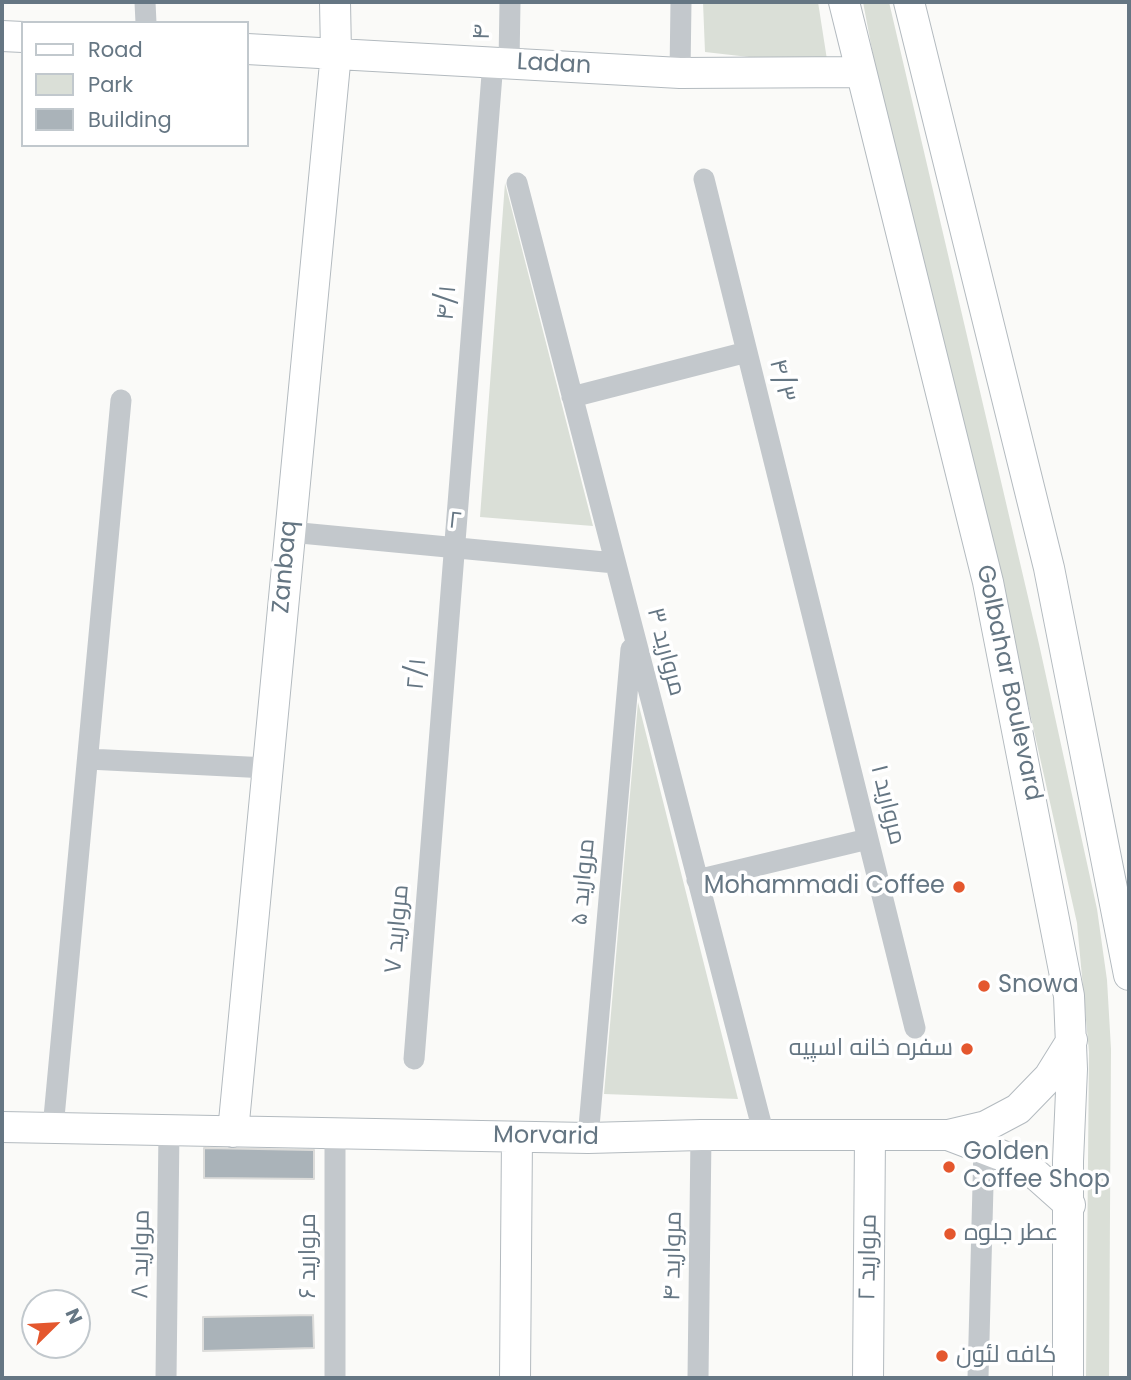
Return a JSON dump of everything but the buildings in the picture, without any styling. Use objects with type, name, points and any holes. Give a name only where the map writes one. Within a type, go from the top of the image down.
[{"type":"street","points":[[145,2],[146,21]]},
{"type":"street","name":"Zanbaq","points":[[233,1132],[335,53],[335,2]]},
{"type":"street","name":"۴","points":[[501,62],[510,2]]},
{"type":"street","points":[[680,73],[681,2]]},
{"type":"street","name":"Golbahar Boulevard","points":[[844,2],[988,582],[1069,996],[1072,1040],[1068,1161],[1068,1378]]},
{"type":"street","points":[[909,2],[1049,568],[1129,975]]},
{"type":"street","points":[[2,36],[21,37]]},
{"type":"street","name":"Ladan","points":[[248,49],[680,73],[861,72]]},
{"type":"street","name":"۴/۱","points":[[454,548],[501,62]]},
{"type":"street","name":"۴/۳","points":[[704,179],[808,595]]},
{"type":"street","name":"مروارید ۳","points":[[517,183],[764,1135]]},
{"type":"street","points":[[572,397],[747,352]]},
{"type":"street","points":[[53,1128],[121,400]]},
{"type":"street","name":"۲","points":[[290,532],[615,563]]},
{"type":"street","name":"۲/۱","points":[[434,804],[454,548]]},
{"type":"street","name":"مروارید ۱","points":[[808,595],[915,1028]]},
{"type":"street","name":"مروارید ۵","points":[[588,1138],[633,631]]},
{"type":"street","points":[[88,759],[267,768]]},
{"type":"street","name":"مروارید ۷","points":[[414,1059],[434,804]]},
{"type":"street","points":[[697,880],[868,839]]},
{"type":"street","points":[[948,1135],[986,1126],[1018,1109],[1049,1077],[1072,1040]]},
{"type":"street","name":"Morvarid","points":[[2,1127],[588,1138],[948,1135],[1024,1164],[1070,1205]]},
{"type":"street","name":"مروارید ۸","points":[[166,1378],[169,1130]]},
{"type":"street","name":"مروارید ۶","points":[[335,1133],[335,1378]]},
{"type":"street","name":"مروارید ۴","points":[[698,1378],[701,1135]]},
{"type":"street","name":"مروارید ۲","points":[[868,1378],[870,1136]]},
{"type":"street","points":[[515,1378],[517,1137]]},
{"type":"street","points":[[978,1378],[984,1147]]},
{"type":"green space","points":[[703,2],[818,2],[828,66],[705,52]]},
{"type":"green space","points":[[863,2],[889,2],[1039,644],[1097,909],[1107,980],[1111,1049],[1109,1378],[1086,1378],[1089,1052],[1077,923],[991,539],[883,108]]},
{"type":"green space","points":[[505,183],[593,526],[480,517]]},
{"type":"green space","points":[[638,702],[738,1099],[604,1094]]},
{"type":"place","name":"Mohammadi Coffee","points":[[959,887]]},
{"type":"place","name":"Snowa","points":[[984,986]]},
{"type":"place","name":"سفره خانه اسپیه","points":[[967,1049]]},
{"type":"place","name":"Golden Coffee Shop","points":[[949,1167]]},
{"type":"place","name":"عطر جلوه","points":[[950,1234]]},
{"type":"place","name":"کافه لئون","points":[[942,1356]]}]
